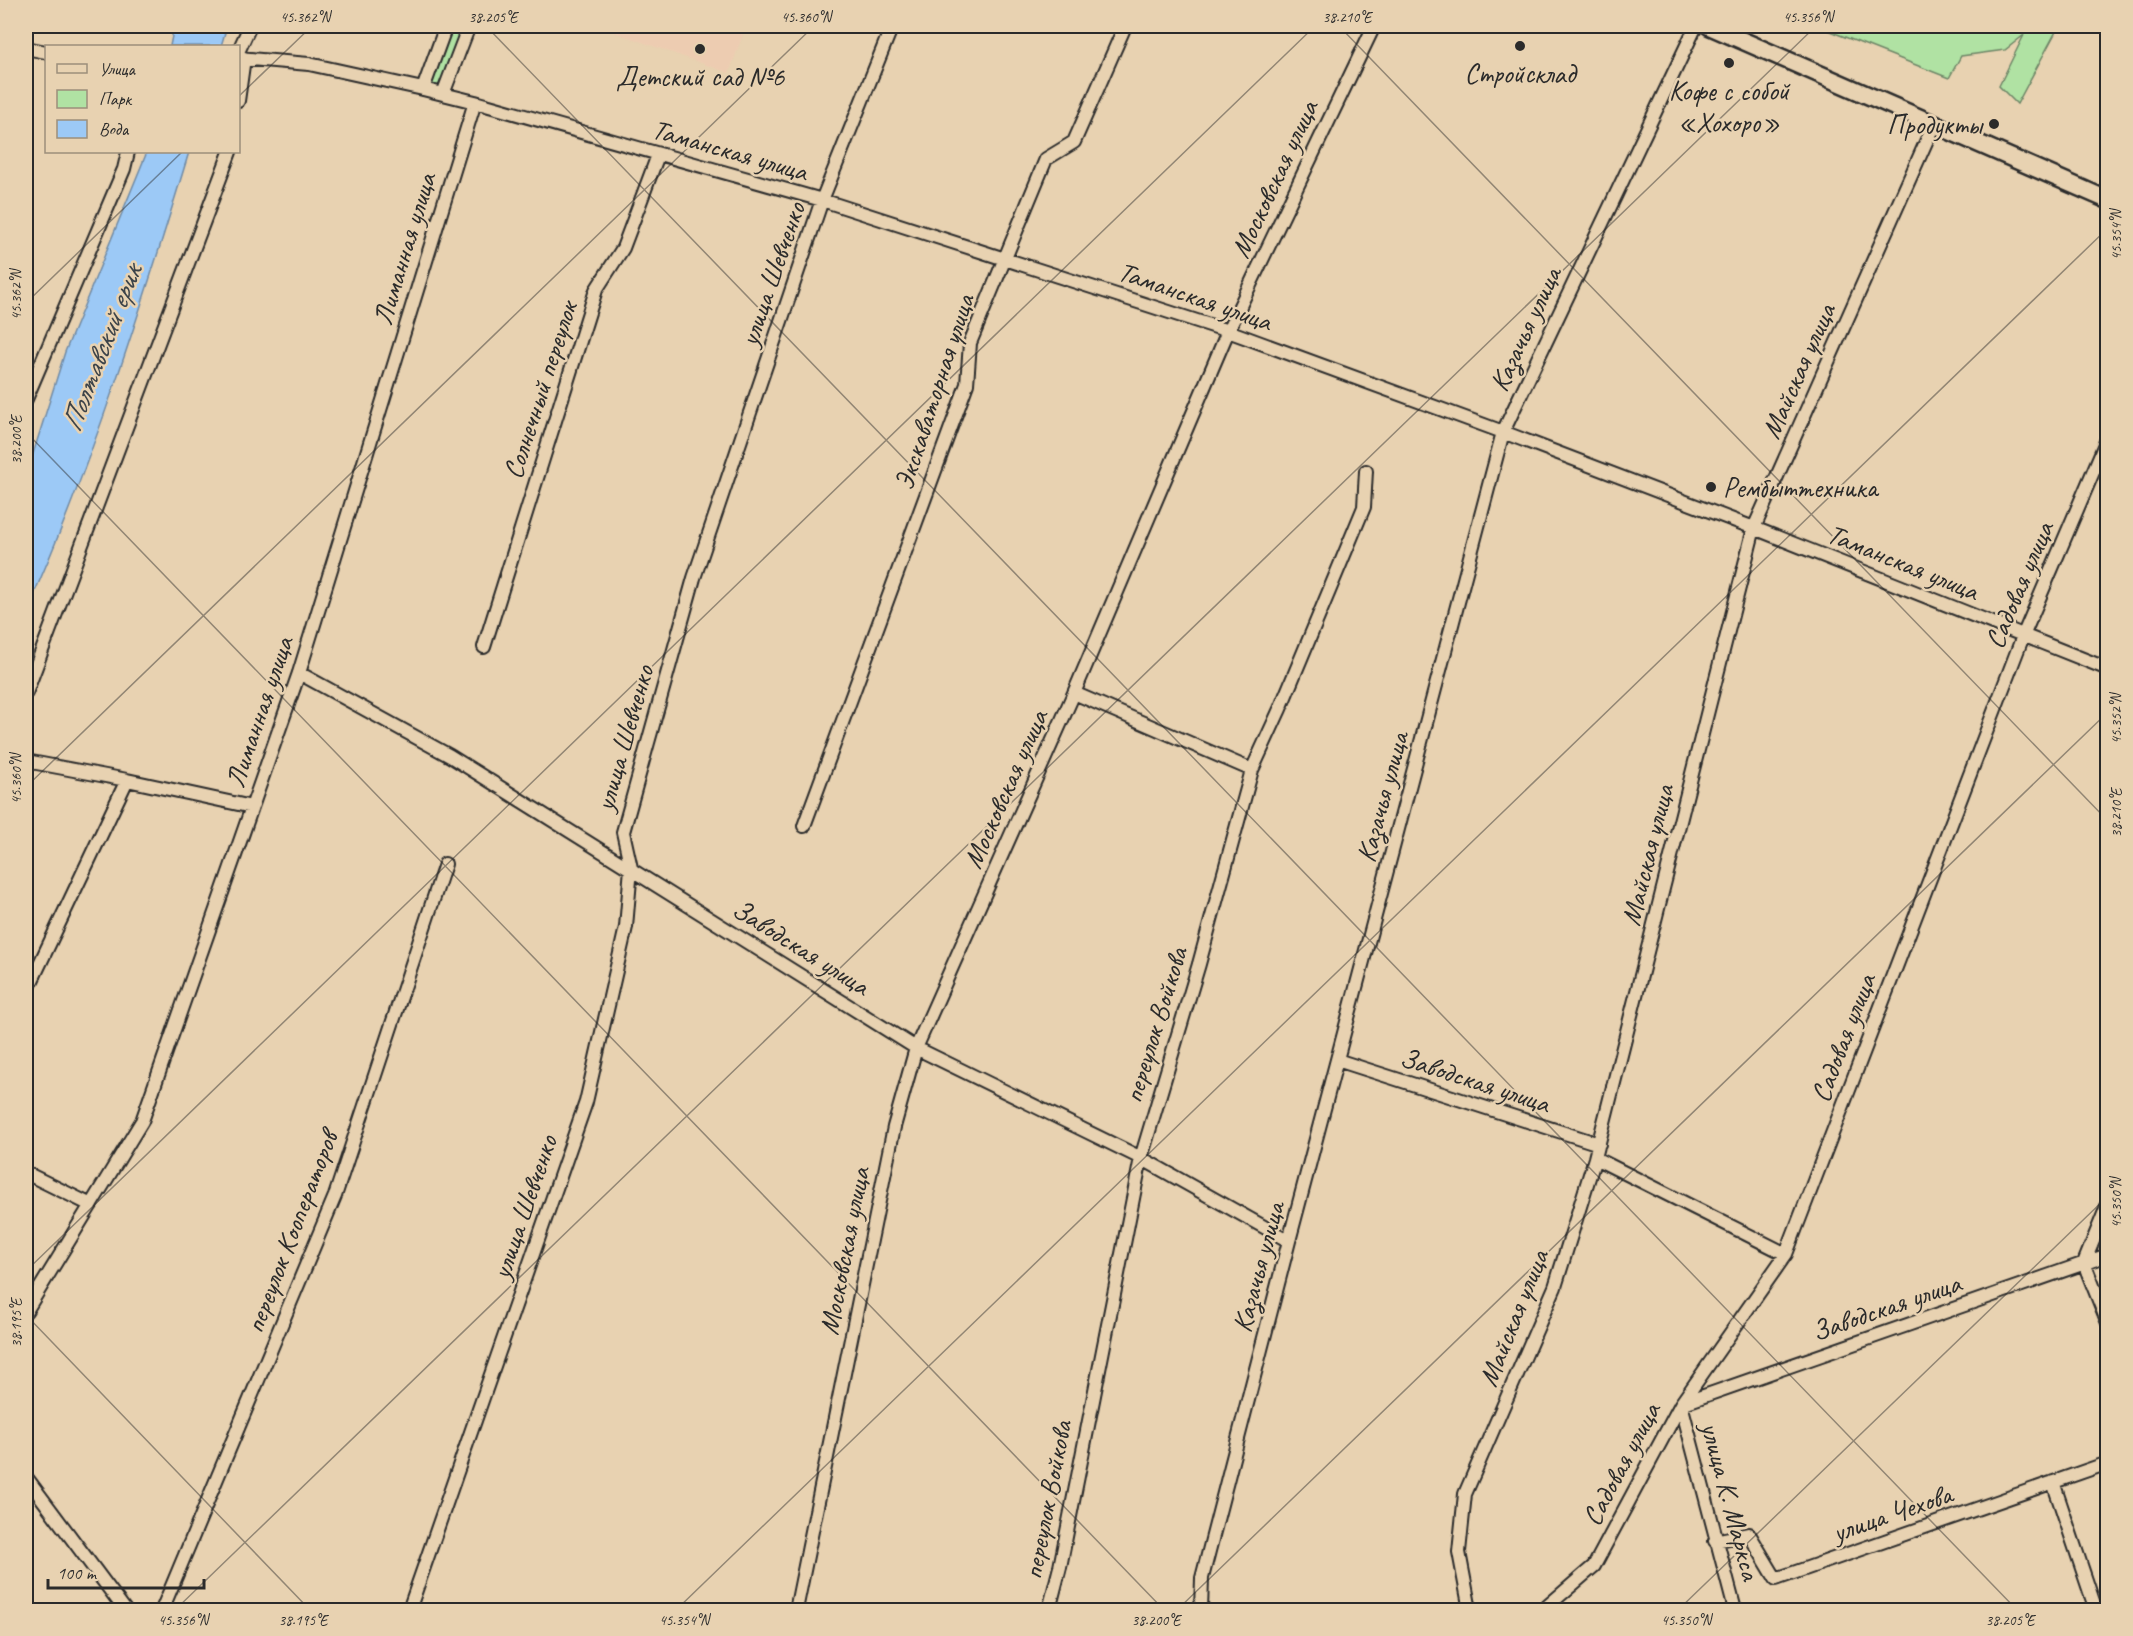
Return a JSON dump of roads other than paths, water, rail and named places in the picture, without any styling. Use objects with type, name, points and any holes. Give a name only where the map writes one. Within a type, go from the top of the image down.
[{"type":"street","points":[[240,56],[250,26]]},
{"type":"street","points":[[423,89],[446,26]]},
{"type":"street","points":[[443,94],[469,26]]},
{"type":"street","name":"улица Шевченко","points":[[409,1611],[586,1102],[626,927],[631,868],[623,832],[694,578],[822,201],[892,26]]},
{"type":"street","name":"Экскаваторная улица","points":[[804,826],[967,384],[970,343],[1046,159],[1074,142],[1125,26]]},
{"type":"street","name":"Московская улица","points":[[796,1611],[894,1127],[916,1048],[1074,693],[1228,331],[1374,26]]},
{"type":"street","name":"Казачья улица","points":[[1201,1611],[1202,1578],[1503,432],[1696,26]]},
{"type":"street","points":[[1709,26],[2108,200]]},
{"type":"street","points":[[26,48],[45,52]]},
{"type":"street","name":"Таманская улица","points":[[240,56],[309,64],[475,102],[822,201],[1228,331],[1503,432],[1754,528],[2108,669]]},
{"type":"street","name":"Лиманная улица","points":[[26,1311],[142,1120],[299,673],[475,102]]},
{"type":"street","name":"Майская улица","points":[[1470,1611],[1459,1552],[1465,1494],[1555,1287],[1595,1158],[1754,528],[1934,124]]},
{"type":"street","points":[[26,399],[124,169],[128,153]]},
{"type":"street","points":[[26,693],[230,153]]},
{"type":"street","name":"Солнечный переулок","points":[[484,646],[596,290],[623,248],[658,154]]},
{"type":"street","name":"Садовая улица","points":[[1544,1611],[1594,1566],[1681,1404],[1786,1254],[2023,636],[2108,437]]},
{"type":"street","name":"переулок Войкова","points":[[1049,1611],[1060,1567],[1140,1158],[1199,964],[1252,770],[1280,709],[1364,507],[1366,471]]},
{"type":"street","name":"Заводская улица","points":[[299,673],[450,756],[916,1048],[1140,1158],[1289,1241]]},
{"type":"street","points":[[1074,693],[1252,770]]},
{"type":"street","points":[[26,761],[252,807]]},
{"type":"street","points":[[26,993],[127,780]]},
{"type":"street","name":"переулок Кооператоров","points":[[162,1611],[335,1196],[445,864]]},
{"type":"street","name":"Заводская улица","points":[[1337,1060],[1599,1144]]},
{"type":"street","points":[[1595,1158],[1786,1254]]},
{"type":"street","points":[[26,1173],[91,1205]]},
{"type":"street","points":[[2108,1204],[2084,1263],[2108,1323]]},
{"type":"street","name":"Заводская улица","points":[[1681,1404],[2108,1255]]},
{"type":"street","name":"улица К. Маркса","points":[[1681,1404],[1735,1611]]},
{"type":"street","name":"улица Чехова","points":[[1715,1541],[1749,1534],[1776,1579],[2108,1463]]},
{"type":"street","points":[[26,1477],[125,1611]]},
{"type":"street","points":[[2053,1482],[2096,1611]]},
{"type":"water","points":[[174,26],[227,26],[221,45],[170,45]]},
{"type":"water","name":"Полтавский ерик","points":[[147,153],[189,153],[115,385],[73,499],[26,612],[26,476],[65,352]]},
{"type":"place","name":"Стройсклад","points":[[1520,46]]},
{"type":"place","name":"Детский сад №6","points":[[700,49]]},
{"type":"place","name":"Кофе с собой «Хохоро»","points":[[1729,63]]},
{"type":"place","name":"Продукты","points":[[1994,124]]},
{"type":"place","name":"Рембыттехника","points":[[1711,487]]}]
